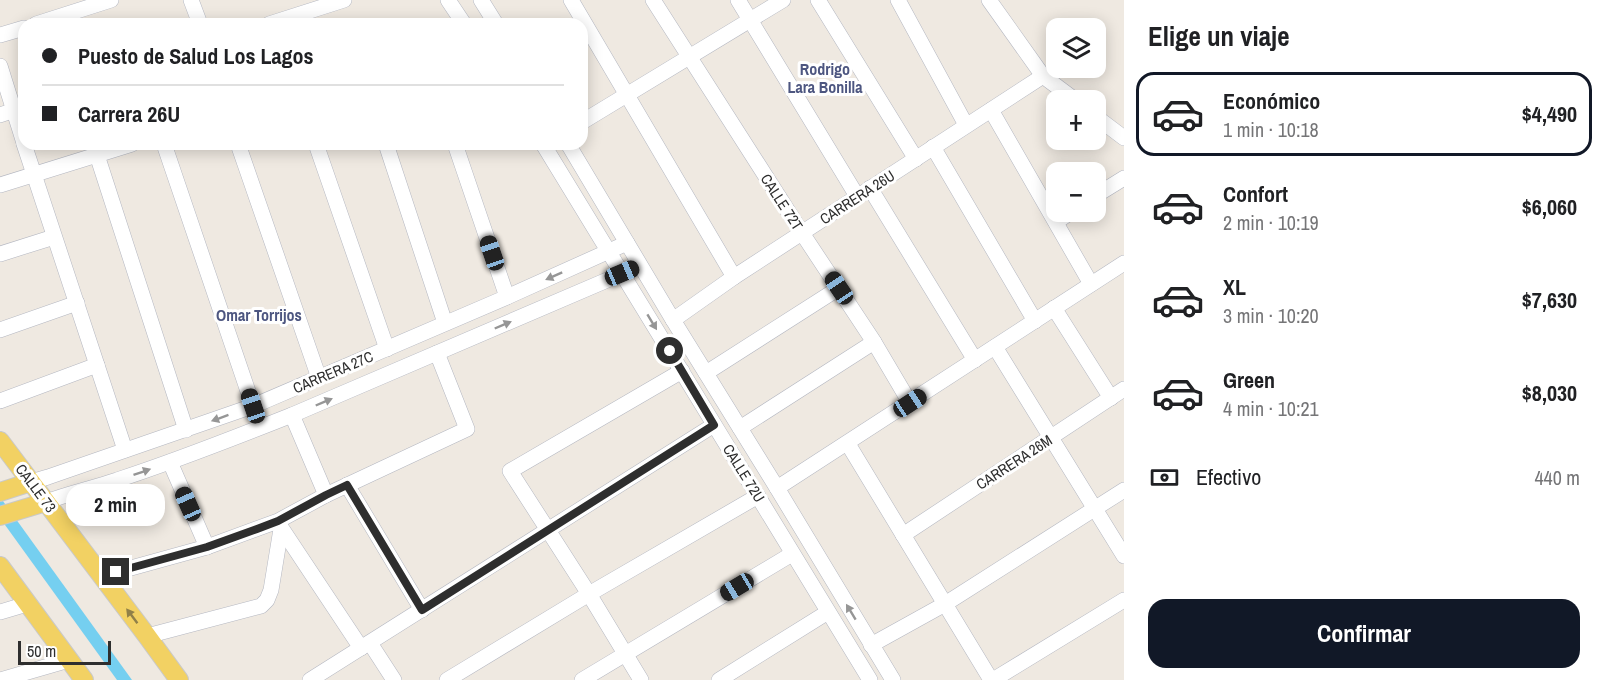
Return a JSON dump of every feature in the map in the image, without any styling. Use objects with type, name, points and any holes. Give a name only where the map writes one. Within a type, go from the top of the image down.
[{"type":"main road","name":"CALLE 73","points":[[0,441],[179,680]]},
{"type":"main road","points":[[5,491],[31,482]]},
{"type":"main road","points":[[0,516],[46,502]]},
{"type":"main road","points":[[0,566],[84,680]]},
{"type":"street","points":[[55,18],[111,0]]},
{"type":"street","points":[[191,0],[198,18]]},
{"type":"street","points":[[288,18],[344,0]]},
{"type":"street","points":[[448,0],[460,18]]},
{"type":"street","points":[[481,0],[492,18]]},
{"type":"street","points":[[572,0],[583,18]]},
{"type":"street","name":"CALLE 72T","points":[[653,0],[801,233],[874,342],[910,403]]},
{"type":"street","points":[[738,0],[975,360]]},
{"type":"street","points":[[588,118],[783,0]]},
{"type":"street","points":[[818,0],[916,159]]},
{"type":"street","points":[[897,0],[966,125]]},
{"type":"street","points":[[989,0],[1043,76],[1062,90]]},
{"type":"street","points":[[588,27],[734,277]]},
{"type":"street","points":[[0,35],[18,30]]},
{"type":"street","points":[[0,66],[18,128]]},
{"type":"street","name":"CARRERA 26U","points":[[673,320],[734,277],[1043,76]]},
{"type":"street","points":[[991,110],[1046,205]]},
{"type":"street","points":[[1106,124],[1124,138]]},
{"type":"street","points":[[933,147],[1035,321]]},
{"type":"street","points":[[26,150],[125,450]]},
{"type":"street","points":[[0,185],[113,150]]},
{"type":"street","points":[[166,150],[253,406]]},
{"type":"street","points":[[240,150],[319,378]]},
{"type":"street","points":[[318,150],[387,349]]},
{"type":"street","points":[[388,150],[445,323]]},
{"type":"street","points":[[458,150],[507,297]]},
{"type":"street","name":"CALLE 72U","points":[[547,150],[867,679]]},
{"type":"street","name":"CALLE 72U","points":[[572,150],[893,680]]},
{"type":"street","points":[[97,155],[186,430]]},
{"type":"street","points":[[1106,189],[1124,178]]},
{"type":"street","points":[[1056,222],[1091,284]]},
{"type":"street","points":[[0,254],[54,237]]},
{"type":"street","name":"CARRERA 27C","points":[[31,482],[253,406],[627,243]]},
{"type":"street","points":[[777,488],[1124,263]]},
{"type":"street","name":"CARRERA 27C","points":[[46,502],[170,462],[292,415],[640,266]]},
{"type":"street","points":[[706,374],[839,288]]},
{"type":"street","points":[[0,330],[77,303]]},
{"type":"street","points":[[1054,308],[1118,394]]},
{"type":"street","points":[[740,428],[874,342]]},
{"type":"street","points":[[995,347],[1124,556]]},
{"type":"street","points":[[102,576],[280,525],[326,495],[467,429],[437,353]]},
{"type":"street","points":[[0,401],[98,365]]},
{"type":"street","points":[[641,680],[510,471],[682,371]]},
{"type":"street","name":"CARRERA 26M","points":[[903,535],[1118,394]]},
{"type":"street","points":[[292,415],[326,495]]},
{"type":"street","points":[[310,680],[714,425]]},
{"type":"street","points":[[848,444],[992,680],[1124,600]]},
{"type":"street","points":[[170,462],[207,547]]},
{"type":"street","points":[[347,485],[422,610]]},
{"type":"street","points":[[871,645],[945,604],[1124,490]]},
{"type":"street","points":[[447,680],[758,496]]},
{"type":"street","points":[[147,636],[261,606],[267,600],[271,590],[280,525]]},
{"type":"street","points":[[280,525],[366,645],[394,680]]},
{"type":"street","points":[[582,680],[792,554]]},
{"type":"street","points":[[0,612],[27,604]]},
{"type":"street","points":[[719,680],[828,612]]},
{"type":"street","points":[[0,680],[69,660]]},
{"type":"water","points":[[0,497],[132,680],[117,680],[0,518]]},
{"type":"district","name":"Rodrigo Lara Bonilla","points":[[825,78]]},
{"type":"district","name":"Omar Torrijos","points":[[259,315]]},
{"type":"route","points":[[116,572],[207,547],[257,529],[278,521],[347,485],[422,610],[714,425],[670,351]]}]
